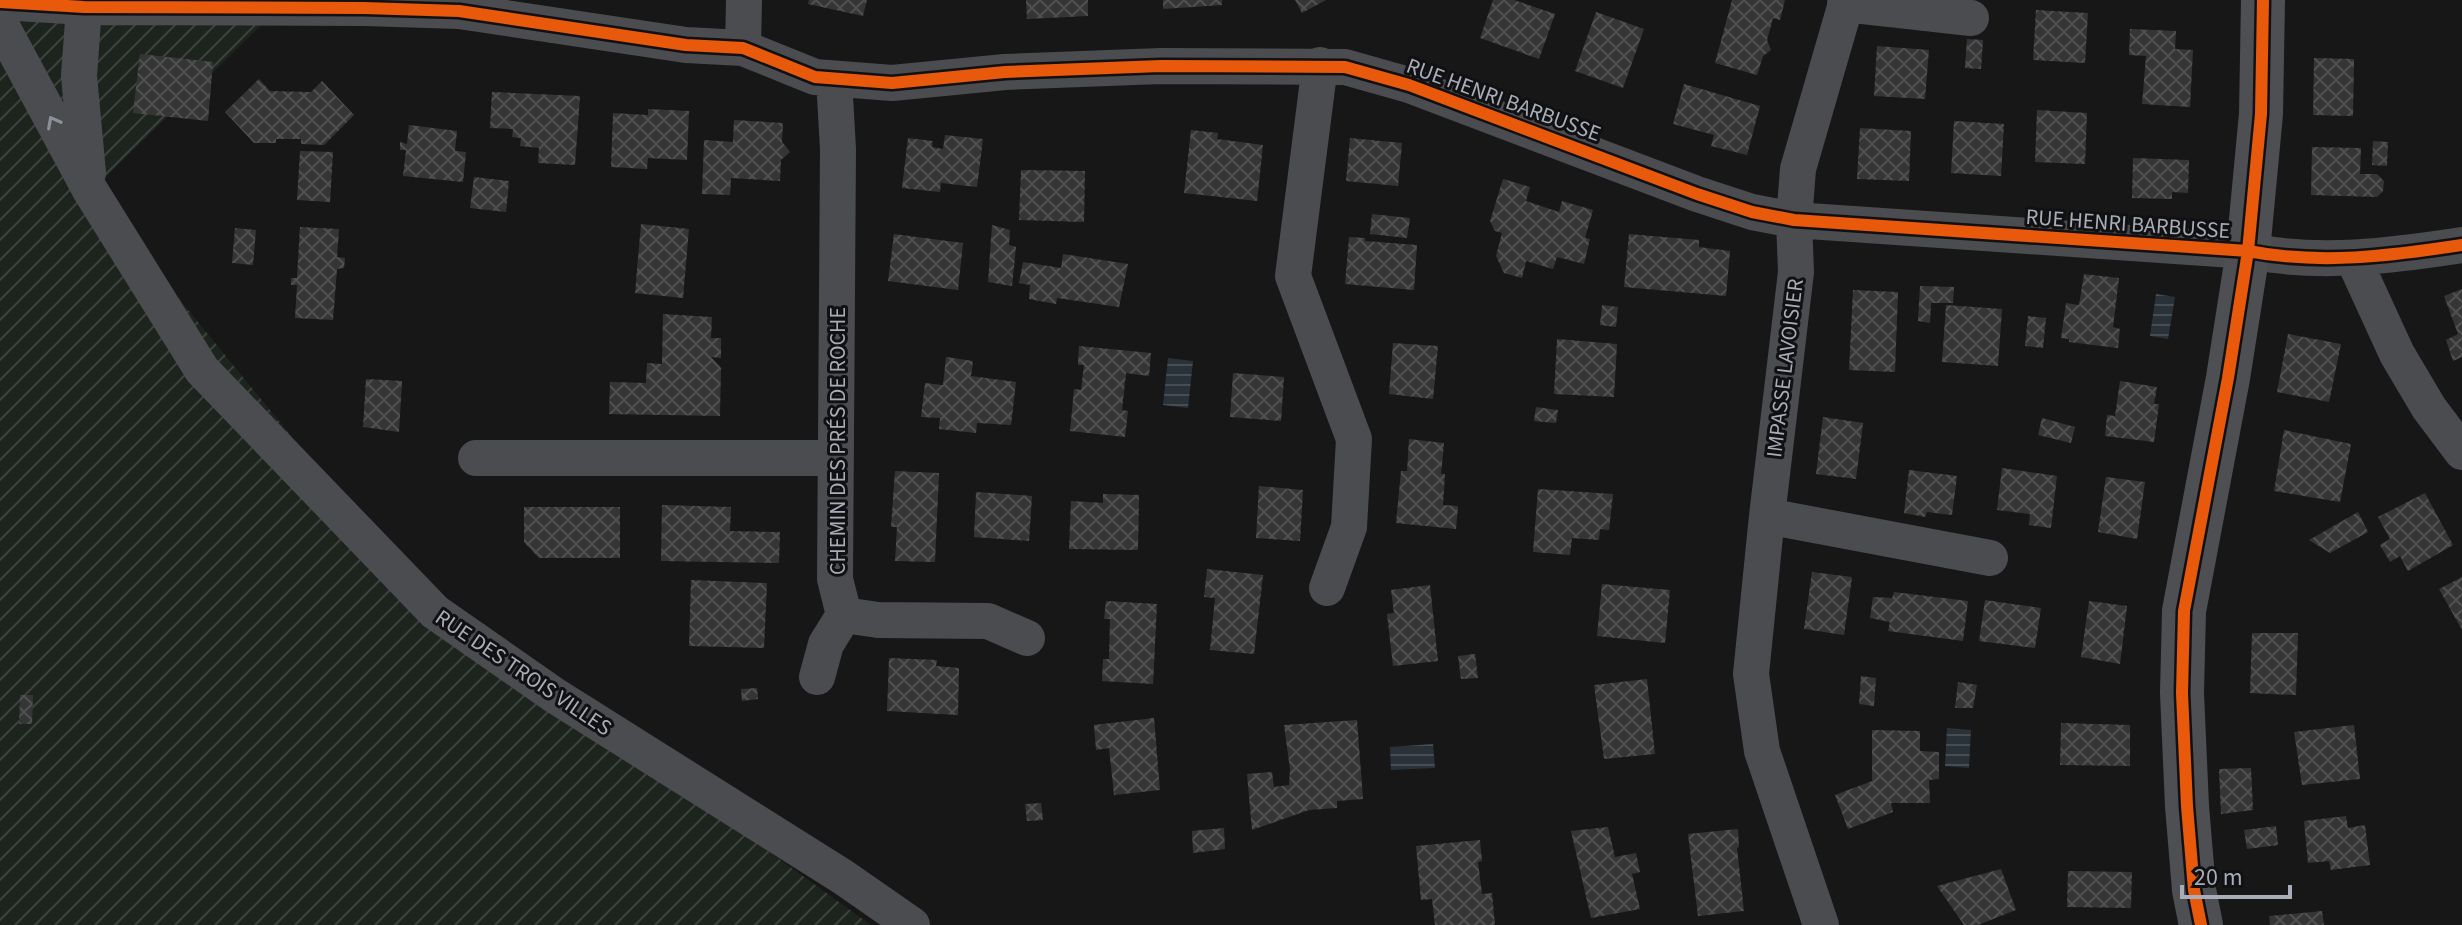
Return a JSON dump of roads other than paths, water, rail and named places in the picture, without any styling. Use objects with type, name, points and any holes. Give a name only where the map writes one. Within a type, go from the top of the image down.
[{"type":"main road","points":[[2201,925],[2194,890],[2187,806],[2182,693],[2184,611],[2248,251],[2261,114],[2263,0]]},
{"type":"street","points":[[743,48],[744,0]]},
{"type":"street","name":"RUE HENRI BARBUSSE","points":[[0,2],[84,7],[459,11],[686,45],[743,48],[801,72],[834,79],[892,83],[1005,72],[1145,66],[1320,65],[1356,68],[1545,134],[1697,194],[1752,212],[1794,220],[2248,251],[2284,257],[2353,258],[2462,245]]},
{"type":"street","points":[[1846,2],[1971,18]]},
{"type":"street","name":"IMPASSE LAVOISIER","points":[[1821,925],[1762,751],[1751,674],[1796,272],[1794,220],[1798,169],[1846,2]]},
{"type":"street","name":"RUE DES TROIS VILLES","points":[[84,7],[79,76],[90,190]]},
{"type":"street","name":"RUE DES TROIS VILLES","points":[[0,23],[90,190],[202,370],[435,612],[554,695],[843,877],[912,925]]},
{"type":"street","points":[[1320,65],[1293,276],[1354,439],[1349,527],[1327,588]]},
{"type":"street","name":"CHEMIN DES PRÉS DE ROCHE","points":[[834,79],[838,149],[835,579],[844,615]]},
{"type":"street","points":[[2353,258],[2397,354],[2429,408],[2462,452]]},
{"type":"street","points":[[476,458],[836,458]]},
{"type":"street","points":[[1767,516],[1990,558]]},
{"type":"street","points":[[817,677],[826,644],[844,615],[878,620],[988,621],[1027,638]]}]
